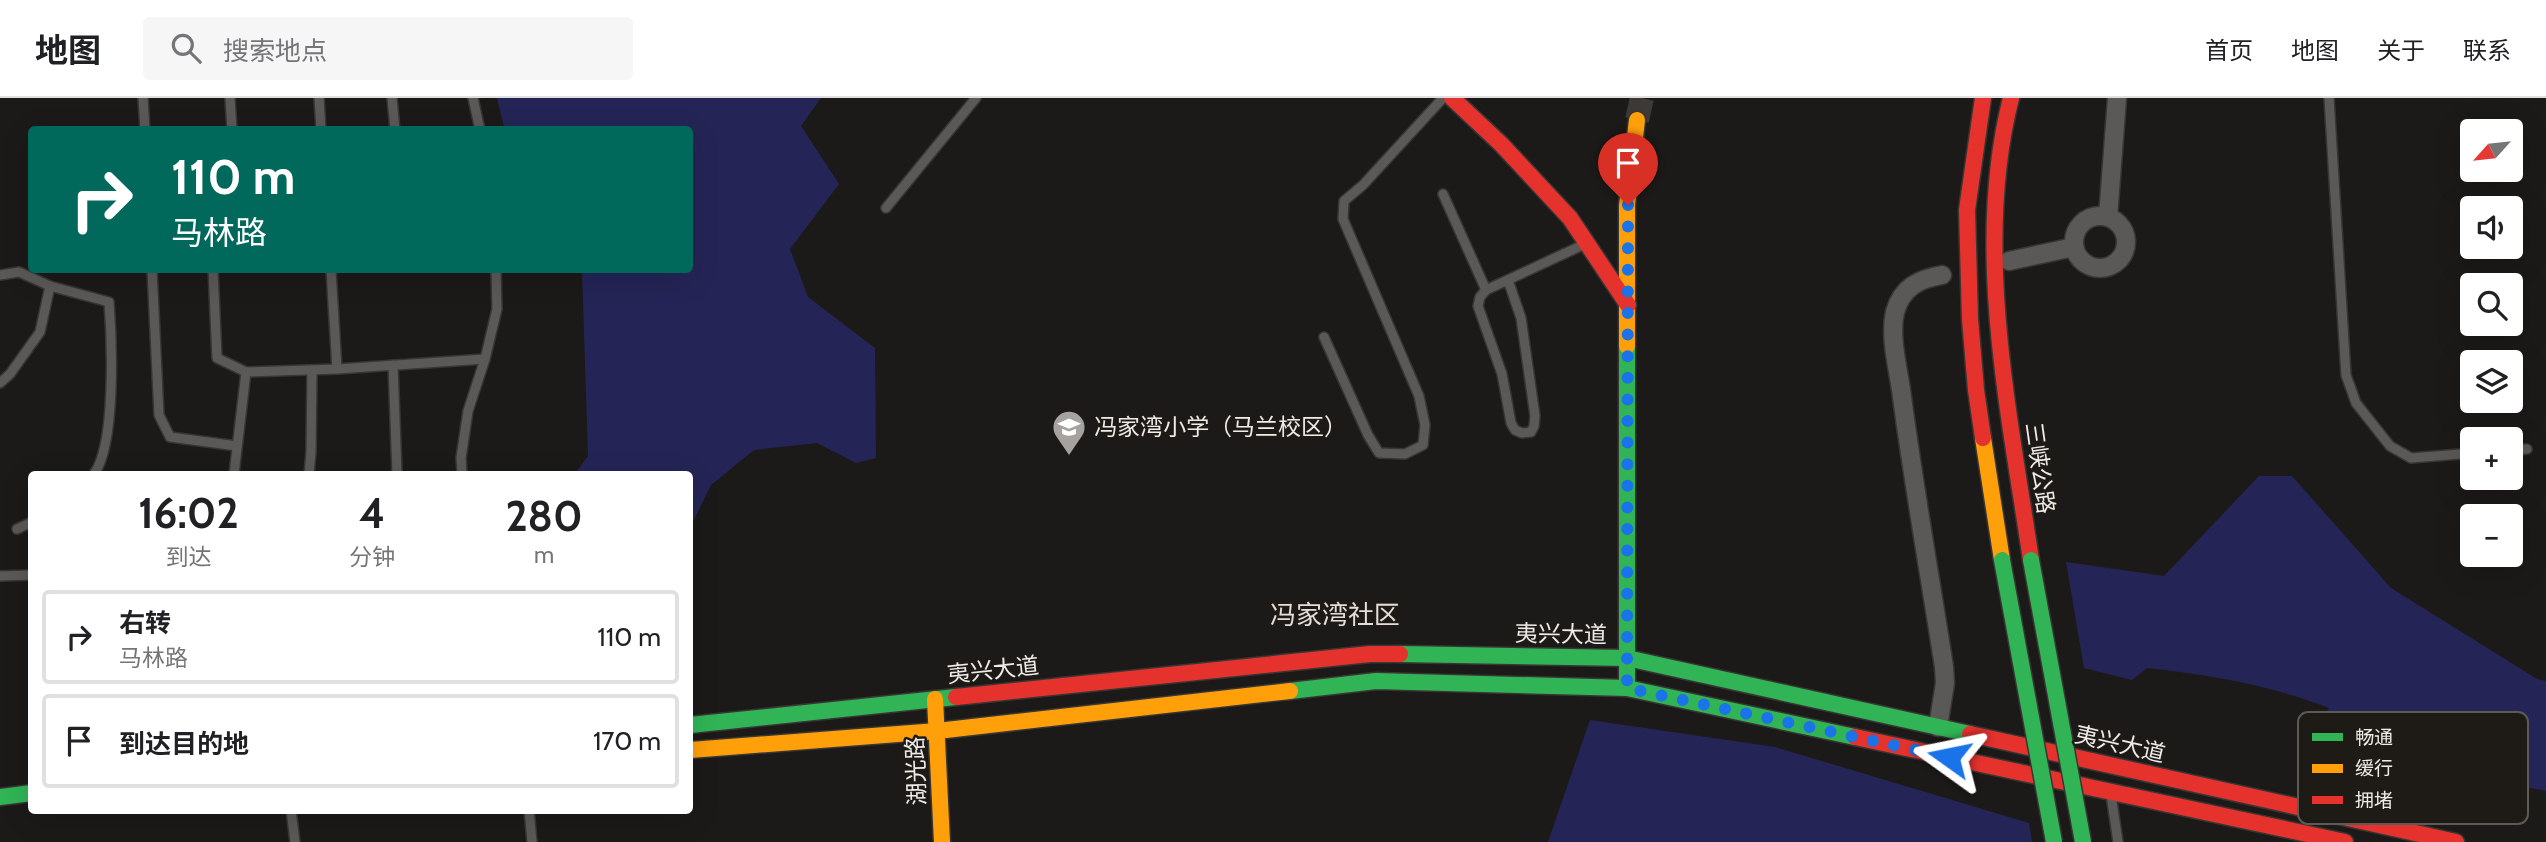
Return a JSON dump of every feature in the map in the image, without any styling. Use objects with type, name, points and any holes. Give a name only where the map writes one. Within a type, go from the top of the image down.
[{"type":"main road","points":[[1452,98],[1502,144],[1570,219],[1628,305]]},
{"type":"main road","points":[[1983,98],[1967,210],[1970,319],[1976,390],[2002,560],[2054,842]]},
{"type":"main road","name":"三峡公路","points":[[2011,98],[2002,133],[1996,213],[1996,318],[2031,560],[2083,842]]},
{"type":"main road","points":[[1627,688],[1628,205],[1637,120]]},
{"type":"main road","name":"夷兴大道","points":[[693,725],[1370,654],[1627,658],[2298,807]]},
{"type":"main road","points":[[693,750],[937,731],[1376,681],[1627,688],[2345,842]]},
{"type":"main road","name":"湖光路","points":[[935,699],[942,842]]},
{"type":"main road","points":[[0,797],[28,794]]},
{"type":"main road","points":[[0,813],[21,811]]},
{"type":"main road","name":"夷兴大道","points":[[2375,824],[2456,842]]},
{"type":"street","points":[[2108,217],[2117,98]]},
{"type":"street","points":[[2099,215],[2108,217],[2122,228],[2125,236],[2126,245],[2119,260],[2105,267],[2088,265],[2074,247],[2077,229],[2082,222],[2099,215]]},
{"type":"street","points":[[2009,261],[2074,247]]},
{"type":"street","points":[[1938,727],[1945,683],[1944,667],[1894,336],[1895,312],[1906,289],[1922,279],[1942,275]]},
{"type":"lane","points":[[143,98],[145,126]]},
{"type":"lane","points":[[230,98],[232,126]]},
{"type":"lane","points":[[319,98],[321,126]]},
{"type":"lane","points":[[392,98],[395,126]]},
{"type":"lane","points":[[473,98],[479,126]]},
{"type":"lane","points":[[886,208],[976,98]]},
{"type":"lane","points":[[1324,337],[1368,435],[1379,453],[1405,454],[1423,445],[1425,425],[1419,396],[1343,219],[1344,201],[1363,185],[1443,98]]},
{"type":"lane","points":[[2329,98],[2346,375],[2356,403],[2390,446],[2411,458],[2460,454]]},
{"type":"lane","points":[[1443,194],[1486,289]]},
{"type":"lane","points":[[1508,280],[1518,304],[1525,339],[1535,416],[1531,432],[1522,433],[1515,430],[1511,423],[1502,374],[1478,306],[1480,297],[1486,289],[1587,243]]},
{"type":"lane","points":[[0,275],[19,272],[50,286],[109,302],[110,406],[101,464],[96,471]]},
{"type":"lane","points":[[152,273],[159,415],[170,437],[237,446]]},
{"type":"lane","points":[[213,273],[217,358],[246,372],[485,359]]},
{"type":"lane","points":[[331,273],[337,369]]},
{"type":"lane","points":[[462,471],[461,458],[468,411],[485,359],[497,309],[496,273]]},
{"type":"lane","points":[[0,383],[10,374],[40,332],[50,286]]},
{"type":"lane","points":[[393,365],[397,471]]},
{"type":"lane","points":[[309,471],[312,370]]},
{"type":"lane","points":[[234,471],[246,372]]},
{"type":"lane","points":[[2523,449],[2527,449]]},
{"type":"lane","points":[[17,529],[28,524]]},
{"type":"lane","points":[[0,576],[28,575]]},
{"type":"lane","points":[[2110,792],[2118,842]]},
{"type":"lane","points":[[292,814],[295,842]]},
{"type":"lane","points":[[529,814],[532,842]]},
{"type":"shaded area","points":[[497,98],[821,98],[801,126],[839,184],[790,249],[808,297],[875,348],[876,458],[856,463],[817,443],[754,450],[711,485],[693,522],[693,471],[577,471],[588,456],[582,273],[693,273],[693,126],[504,126]]},
{"type":"shaded area","points":[[2259,476],[2292,476],[2391,588],[2537,679],[2546,681],[2546,791],[2528,787],[2528,712],[2327,712],[2329,708],[2307,700],[2217,678],[2147,668],[2132,680],[2084,668],[2066,562],[2164,576]]},
{"type":"shaded area","points":[[1590,720],[1775,747],[2029,823],[2032,842],[1548,842]]},
{"type":"tunnel","points":[[1637,120],[1642,98]]},
{"type":"traffic: fast","points":[[1627,346],[1627,688]]},
{"type":"traffic: fast","points":[[2002,560],[2054,842]]},
{"type":"traffic: fast","points":[[2031,560],[2083,842]]},
{"type":"traffic: fast","points":[[1400,654],[1627,658],[1970,734]]},
{"type":"traffic: fast","points":[[1290,691],[1376,681],[1627,688],[1855,737]]},
{"type":"traffic: fast","points":[[693,725],[956,697]]},
{"type":"traffic: fast","points":[[0,797],[28,794]]},
{"type":"traffic: slow","points":[[1627,346],[1627,205],[1637,120]]},
{"type":"traffic: slow","points":[[1983,438],[2002,560]]},
{"type":"traffic: slow","points":[[693,750],[937,731],[1290,691]]},
{"type":"traffic: slow","points":[[935,699],[942,842]]},
{"type":"traffic: jam","points":[[1452,98],[1501,144],[1570,218],[1628,305]]},
{"type":"traffic: jam","points":[[1983,98],[1967,210],[1970,319],[1983,438]]},
{"type":"traffic: jam","points":[[2011,98],[2000,154],[1995,212],[1995,270],[2005,387],[2031,560]]},
{"type":"traffic: jam","points":[[956,697],[1370,654],[1400,654]]},
{"type":"traffic: jam","points":[[1970,734],[2298,807]]},
{"type":"traffic: jam","points":[[1855,737],[2345,842]]},
{"type":"traffic: jam","points":[[2375,824],[2456,842]]},
{"type":"place","name":"冯家湾小学（马兰校区）","points":[[1069,457]]},
{"type":"district","name":"冯家湾社区","points":[[1335,615]]},
{"type":"route","points":[[1628,205],[1627,688],[1949,757]]}]
